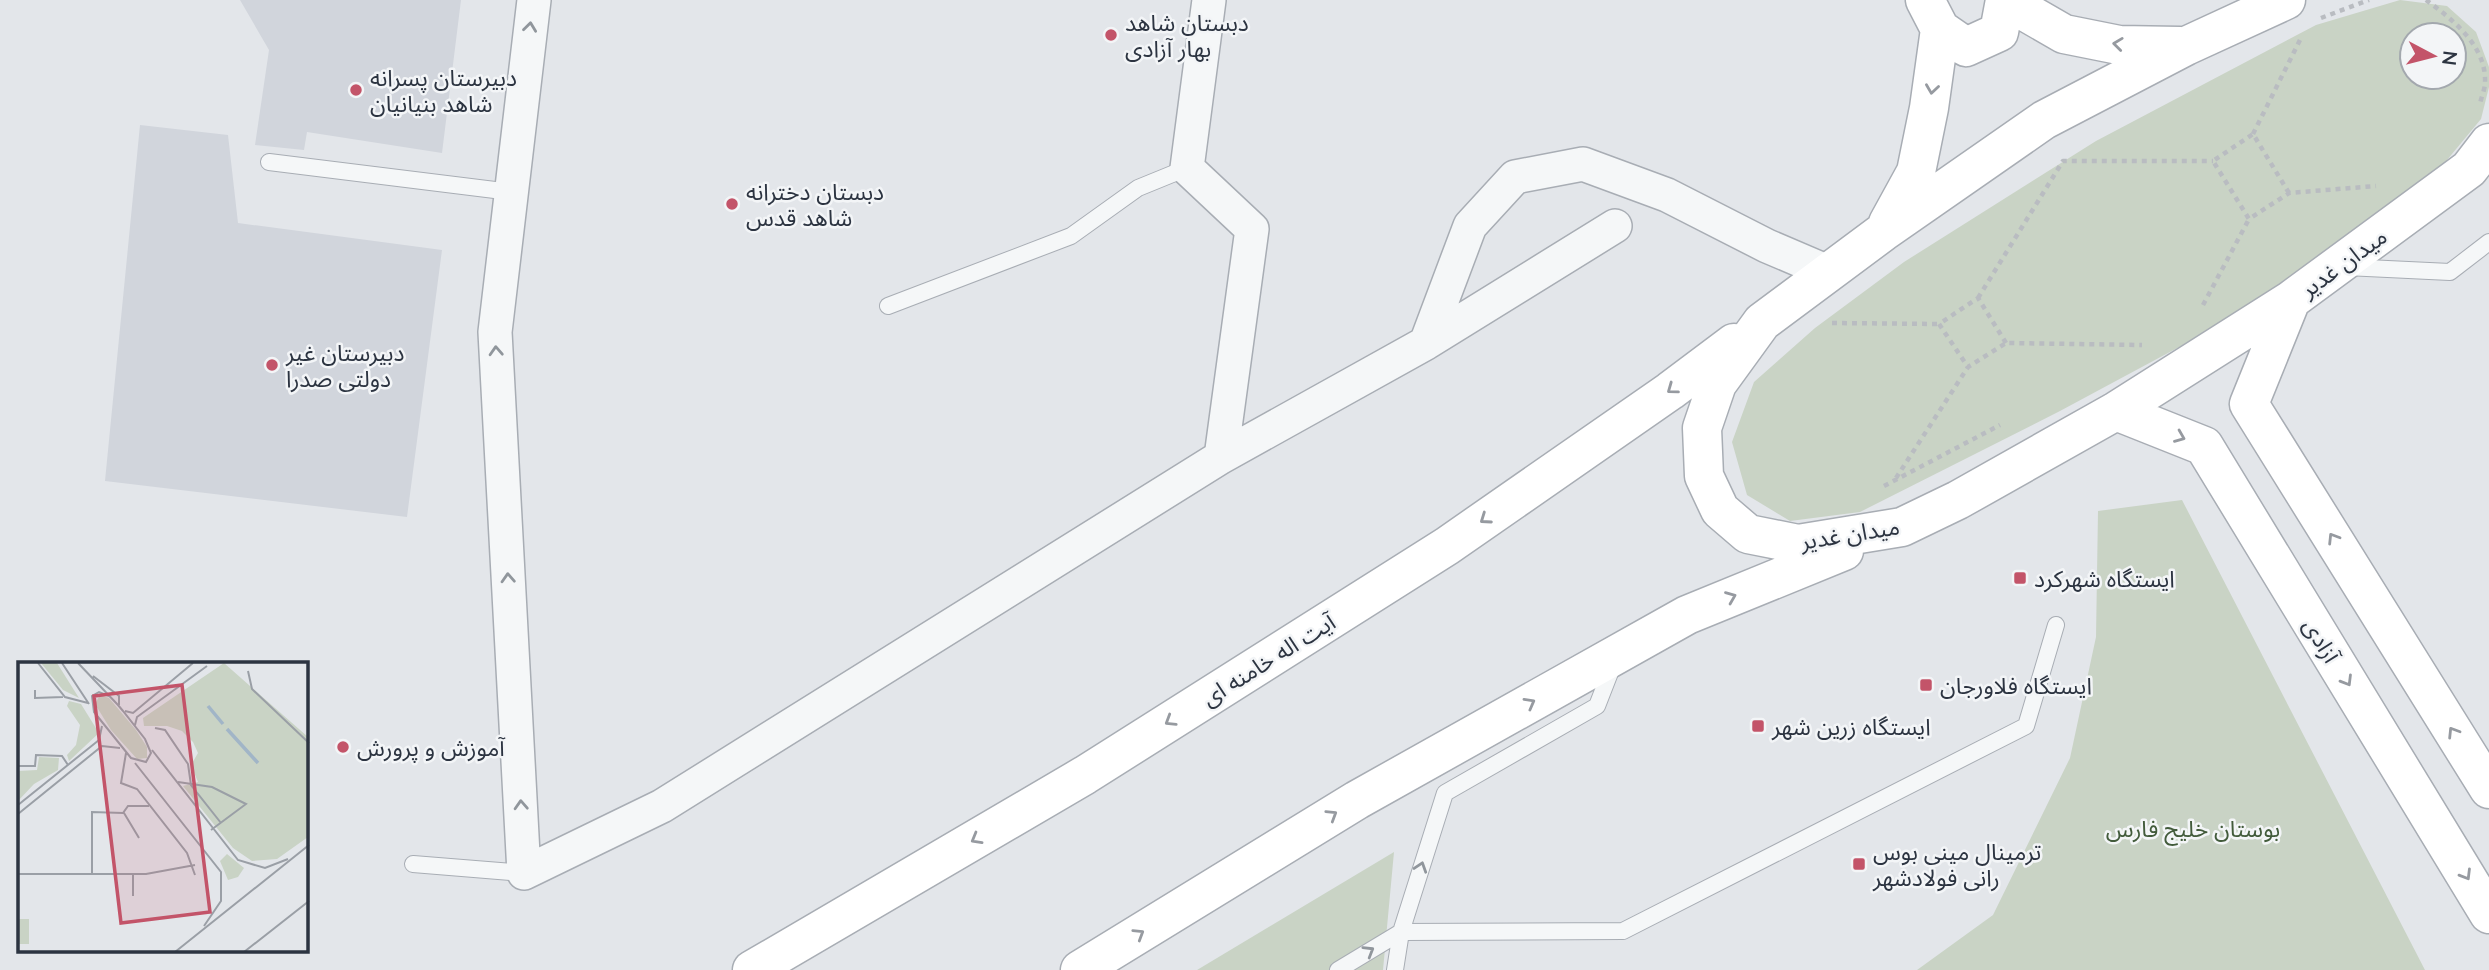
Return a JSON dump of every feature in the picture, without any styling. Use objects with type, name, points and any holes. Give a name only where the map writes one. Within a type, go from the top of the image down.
[{"type":"main road","points":[[1932,14],[1966,47],[1999,32],[2005,0],[2064,34],[2119,45],[2186,46]]},
{"type":"main road","name":"میدان غدیر","points":[[2297,11],[2186,46],[2045,120],[1883,232],[1766,319],[1717,384],[1702,428],[1703,477],[1720,510],[1748,534],[1798,544],[1902,527],[1958,500],[2116,411],[2291,300],[2482,155]]},
{"type":"main road","points":[[1883,232],[1916,172],[1929,108],[1932,14]]},
{"type":"main road","points":[[2291,300],[2249,404],[2489,789]]},
{"type":"main road","name":"آیت اله خامنه ای","points":[[752,970],[1085,775],[1447,546],[1670,391],[1766,319]]},
{"type":"main road","name":"آزادی","points":[[2116,411],[2204,446],[2489,914]]},
{"type":"main road","points":[[1080,970],[1357,800],[1687,615],[1902,527]]},
{"type":"street","points":[[534,0],[495,332],[524,873],[662,806],[1221,457],[1426,343],[1615,226]]},
{"type":"street","points":[[1209,0],[1187,168],[1252,229],[1221,457]]},
{"type":"street","points":[[1426,343],[1470,226],[1515,177],[1583,164],[1667,195],[1767,246],[1828,272]]},
{"type":"lane","points":[[269,162],[511,192]]},
{"type":"lane","points":[[888,306],[1071,236],[1138,188],[1187,168]]},
{"type":"lane","points":[[2337,267],[2449,272],[2489,242]]},
{"type":"lane","points":[[1338,970],[1401,932],[1623,931],[2026,726],[2056,625]]},
{"type":"lane","points":[[1395,970],[1401,932],[1445,793],[1597,706],[1616,655]]},
{"type":"lane","points":[[413,864],[524,873]]},
{"type":"path","points":[[2297,11],[2369,0]]},
{"type":"path","points":[[2426,0],[2458,24],[2479,52],[2486,82],[2479,106]]},
{"type":"path","points":[[2063,161],[2213,161],[2253,134],[2303,35]]},
{"type":"path","points":[[2253,134],[2289,193]]},
{"type":"path","points":[[2051,169],[2074,154]]},
{"type":"path","points":[[1828,323],[1940,324],[1978,299],[2063,161]]},
{"type":"path","points":[[2213,161],[2249,219]]},
{"type":"path","points":[[2196,317],[2249,219],[2289,193],[2384,185]]},
{"type":"path","points":[[1978,299],[2006,343]]},
{"type":"path","points":[[1940,324],[1968,368]]},
{"type":"path","points":[[1894,480],[1968,368],[2006,343],[2153,345]]},
{"type":"path","points":[[1877,489],[2011,420]]},
{"type":"shaded area","name":"دبیرستان پسرانه شاهد بنیانیان","points":[[240,0],[461,0],[442,153],[307,132],[304,150],[255,145],[269,50]]},
{"type":"shaded area","name":"دبیرستان غیر دولتی صدرا","points":[[140,125],[228,135],[238,223],[442,250],[407,517],[105,481]]},
{"type":"green space","points":[[2400,0],[2447,6],[2464,21],[2398,21],[2398,91],[2468,91],[2468,25],[2476,32],[2489,67],[2489,87],[2481,119],[2442,166],[2280,288],[2181,346],[2060,411],[1860,512],[1790,521],[1747,495],[1732,442],[1754,382],[1815,328],[1904,262],[2096,141],[2316,25]]},
{"type":"green space","name":"بوستان خلیج فارس","points":[[2182,500],[2425,970],[1917,970],[1993,915],[2070,758],[2096,637],[2098,511]]},
{"type":"green space","points":[[1394,852],[1383,970],[1197,970]]},
{"type":"place","name":"دبستان شاهد بهار آزادی","points":[[1111,35]]},
{"type":"place","name":"دبیرستان پسرانه شاهد بنیانیان","points":[[356,90]]},
{"type":"place","name":"دبستان دخترانه شاهد قدس","points":[[732,204]]},
{"type":"place","name":"دبیرستان غیر دولتی صدرا","points":[[272,365]]},
{"type":"place","name":"ایستگاه شهرکرد","points":[[2020,578]]},
{"type":"place","name":"ایستگاه فلاورجان","points":[[1926,685]]},
{"type":"place","name":"ایستگاه زرین شهر","points":[[1758,726]]},
{"type":"place","name":"آموزش و پرورش","points":[[343,747]]},
{"type":"place","name":"ترمینال مینی بوس رانی فولادشهر","points":[[1859,864]]}]
